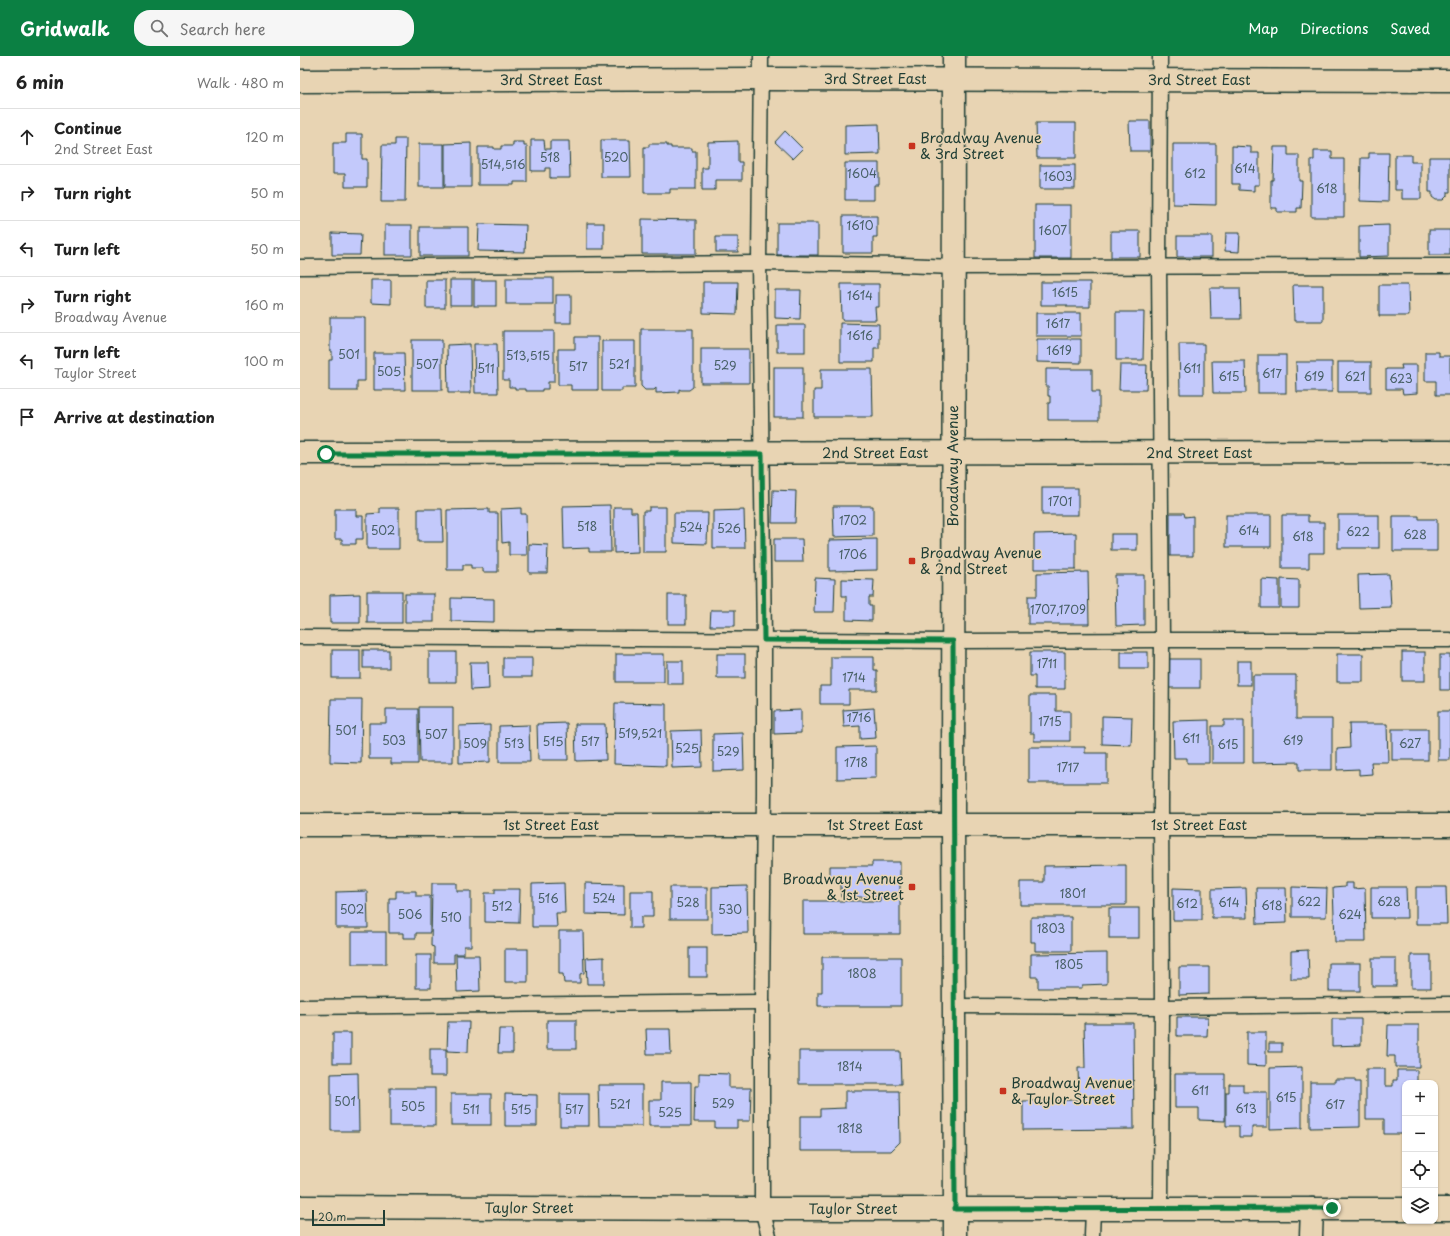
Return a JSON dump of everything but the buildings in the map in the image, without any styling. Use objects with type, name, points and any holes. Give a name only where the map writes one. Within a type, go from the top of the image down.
[{"type":"street","name":"Broadway Avenue","points":[[954,56],[953,826],[955,1236]]},
{"type":"street","name":"3rd Street East","points":[[300,81],[761,79],[1450,81]]},
{"type":"street","name":"2nd Street East","points":[[300,454],[1450,452]]},
{"type":"street","name":"1st Street East","points":[[300,825],[1450,825]]},
{"type":"street","name":"Taylor Street","points":[[300,1207],[955,1209],[1402,1208]]},
{"type":"street","points":[[1312,1208],[1312,1236]]},
{"type":"street","points":[[1438,1208],[1450,1208]]},
{"type":"lane","points":[[761,56],[759,263],[764,640],[762,1208],[769,1236]]},
{"type":"lane","points":[[1160,56],[1159,266],[1162,640],[1161,1209]]},
{"type":"lane","points":[[300,267],[759,263],[954,267],[1450,266]]},
{"type":"lane","points":[[300,637],[953,641],[1450,640]]},
{"type":"lane","points":[[300,1007],[762,1002]]},
{"type":"lane","points":[[954,1006],[1162,1007],[1450,1004]]},
{"type":"lane","points":[[1092,1236],[1093,1209]]},
{"type":"place","name":"Broadway Avenue & 3rd Street","points":[[912,146]]},
{"type":"place","name":"Broadway Avenue & 2nd Street","points":[[912,561]]},
{"type":"place","name":"Broadway Avenue & 1st Street","points":[[912,887]]},
{"type":"place","name":"Broadway Avenue & Taylor Street","points":[[1003,1091]]},
{"type":"route","points":[[326,454],[762,454],[764,640],[953,641],[955,1209],[1332,1208]]}]
